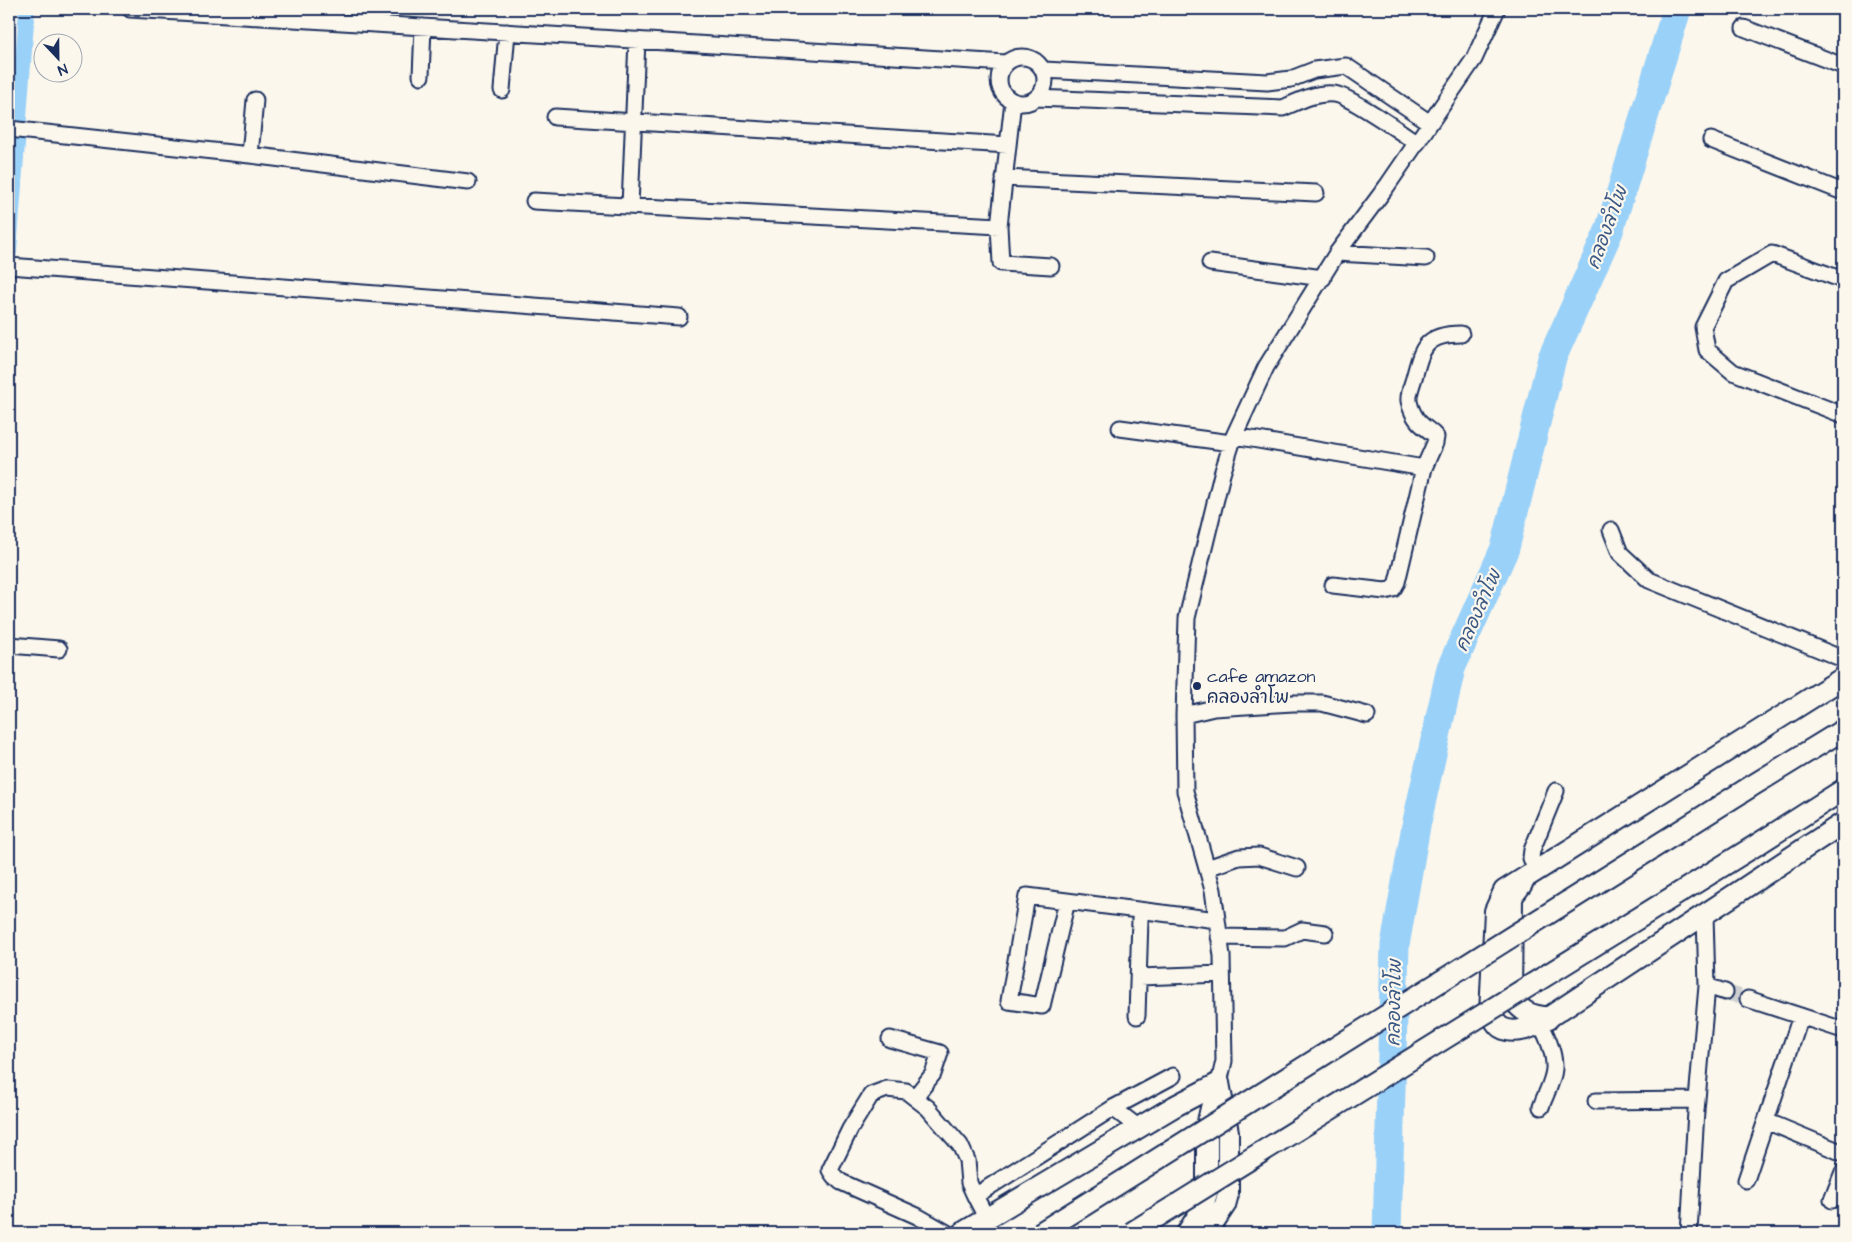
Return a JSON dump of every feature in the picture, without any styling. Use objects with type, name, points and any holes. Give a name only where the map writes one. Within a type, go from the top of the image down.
[{"type":"main road","points":[[1840,829],[1531,1028],[1516,1032],[1500,1026],[1490,1013],[1495,911],[1504,892],[1843,678]]},
{"type":"main road","points":[[1040,1233],[1843,730]]},
{"type":"main road","points":[[1131,1233],[1843,790]]},
{"type":"main road","points":[[1533,873],[1512,897],[1511,997],[1521,1010],[1545,1020]]},
{"type":"main road","points":[[962,1233],[1175,1106],[1219,1083]]},
{"type":"main road","points":[[1187,1233],[1201,1211],[1207,1193],[1207,1126],[1219,1083]]},
{"type":"main road","points":[[1199,1233],[1213,1223],[1225,1205],[1228,1194],[1228,1132],[1219,1083]]},
{"type":"street","points":[[130,9],[1006,63]]},
{"type":"street","points":[[1219,1083],[1224,1062],[1222,974],[1219,937],[1213,890],[1185,791],[1184,715],[1187,618],[1222,474],[1233,439],[1266,368],[1337,254],[1474,60],[1497,9]]},
{"type":"street","points":[[421,76],[423,27]]},
{"type":"street","points":[[1744,28],[1843,66]]},
{"type":"street","points":[[502,90],[508,32]]},
{"type":"street","points":[[630,206],[636,40]]},
{"type":"street","points":[[1027,57],[1040,64],[1046,77],[1042,93],[1029,102],[1013,101],[1006,97],[999,83],[999,76],[1006,63],[1012,59],[1027,57]]},
{"type":"street","points":[[1044,70],[1267,82],[1291,79],[1314,70],[1346,66],[1430,123]]},
{"type":"street","points":[[1036,98],[1283,108],[1306,97],[1335,94],[1358,105],[1417,143]]},
{"type":"street","points":[[250,155],[254,100]]},
{"type":"street","points":[[1013,101],[999,226],[1001,263],[1051,266]]},
{"type":"street","points":[[554,117],[1008,145]]},
{"type":"street","points":[[11,130],[250,155],[468,182]]},
{"type":"street","points":[[1710,140],[1843,192]]},
{"type":"street","points":[[1004,178],[1316,192]]},
{"type":"street","points":[[534,202],[999,226]]},
{"type":"street","points":[[1337,254],[1426,258]]},
{"type":"street","points":[[1843,280],[1772,254],[1726,281],[1703,327],[1706,350],[1733,372],[1843,415]]},
{"type":"street","points":[[1210,263],[1323,278]]},
{"type":"street","points":[[9,266],[679,317]]},
{"type":"street","points":[[1333,585],[1385,591],[1393,589],[1424,468],[1436,437],[1414,415],[1408,399],[1411,387],[1422,350],[1425,346],[1445,334],[1461,334]]},
{"type":"street","points":[[1120,428],[1233,439],[1424,468]]},
{"type":"street","points":[[1611,530],[1620,553],[1649,580],[1843,659]]},
{"type":"street","points":[[12,645],[59,649]]},
{"type":"street","points":[[1184,715],[1214,708],[1293,703],[1322,704],[1367,715]]},
{"type":"street","points":[[1533,873],[1532,850],[1556,791]]},
{"type":"street","points":[[1207,868],[1239,857],[1258,856],[1297,868]]},
{"type":"street","points":[[1067,902],[1042,1006],[1009,1001],[1027,896],[1217,920]]},
{"type":"street","points":[[1689,1233],[1697,1100],[1707,986],[1705,915]]},
{"type":"street","points":[[1137,1016],[1140,919]]},
{"type":"street","points":[[1219,937],[1285,938],[1302,930],[1325,934]]},
{"type":"street","points":[[1139,977],[1222,974]]},
{"type":"street","points":[[1707,986],[1725,992]]},
{"type":"street","points":[[1748,999],[1843,1030]]},
{"type":"street","points":[[1746,1180],[1801,1016]]},
{"type":"street","points":[[1540,1107],[1554,1068],[1545,1020]]},
{"type":"street","points":[[890,1039],[940,1054],[933,1074],[915,1097]]},
{"type":"street","points":[[975,1196],[1113,1108],[1173,1076]]},
{"type":"street","points":[[947,1233],[917,1216],[841,1182],[830,1170],[850,1129],[871,1095],[887,1090],[906,1091],[928,1108],[960,1145],[967,1160],[969,1183],[987,1219]]},
{"type":"street","points":[[1596,1101],[1697,1100]]},
{"type":"street","points":[[1113,1108],[1139,1128]]},
{"type":"street","points":[[1766,1121],[1843,1152]]},
{"type":"street","points":[[1832,1200],[1843,1172]]},
{"type":"waterway","points":[[9,252],[27,9]]},
{"type":"waterway","name":"คลองลำโพ","points":[[1387,1233],[1395,945],[1416,826],[1451,668],[1505,548],[1552,358],[1609,231],[1677,9]]},
{"type":"tunnel","points":[[1725,992],[1748,999]]},
{"type":"place","name":"cafe amazon คลองลำโพ","points":[[1197,686]]}]
